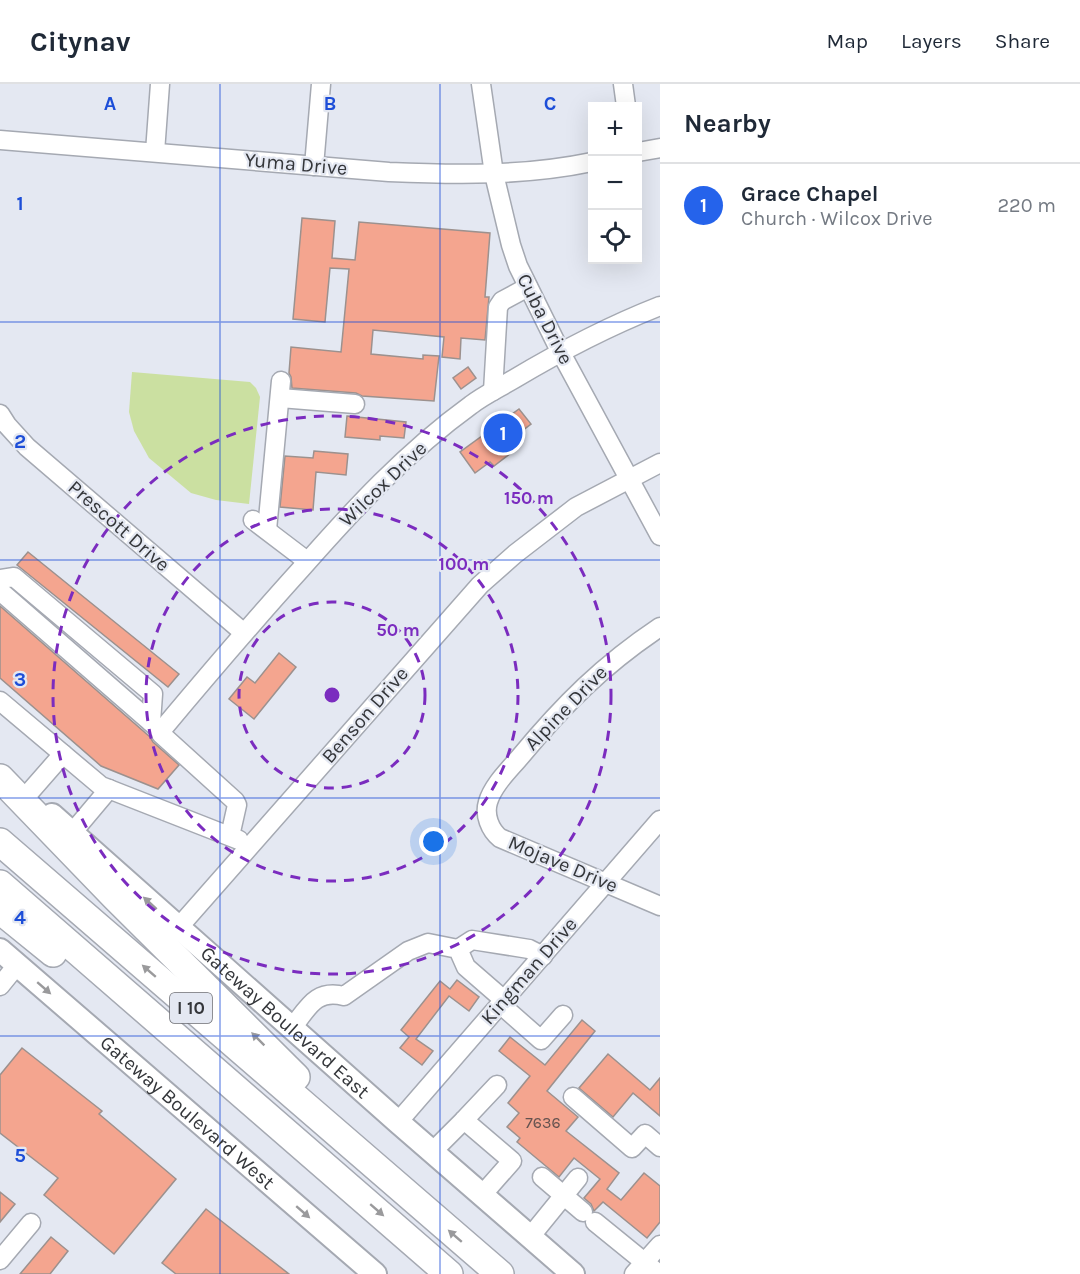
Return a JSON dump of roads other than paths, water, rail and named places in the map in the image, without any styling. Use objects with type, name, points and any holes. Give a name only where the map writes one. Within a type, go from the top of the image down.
[{"type":"highway","points":[[0,778],[115,897],[319,1099],[383,1174]]},
{"type":"highway","name":"I 10","points":[[0,842],[500,1274]]},
{"type":"highway","name":"I 10","points":[[0,884],[270,1116],[449,1274]]},
{"type":"highway","points":[[0,910],[189,1066],[270,1116]]},
{"type":"main road","name":"Gateway Boulevard East","points":[[0,769],[573,1274]]},
{"type":"main road","name":"Gateway Boulevard West","points":[[0,950],[375,1274]]},
{"type":"street","points":[[155,152],[160,84]]},
{"type":"street","points":[[314,166],[321,84]]},
{"type":"street","name":"Cuba Drive","points":[[481,84],[494,174],[511,245],[528,287],[560,351],[660,536]]},
{"type":"street","points":[[623,84],[625,102]]},
{"type":"street","name":"Yuma Drive","points":[[0,140],[389,172],[494,174],[588,163]]},
{"type":"street","points":[[642,151],[660,148]]},
{"type":"street","points":[[493,392],[498,307],[502,301],[528,287]]},
{"type":"street","name":"Wilcox Drive","points":[[156,726],[244,633],[359,503],[393,469],[472,404],[560,351],[660,306]]},
{"type":"street","points":[[307,561],[260,525],[280,389],[354,404]]},
{"type":"street","name":"Prescott Drive","points":[[0,414],[27,447],[244,633]]},
{"type":"street","name":"Benson Drive","points":[[178,928],[480,585],[515,554],[576,507],[660,463]]},
{"type":"street","points":[[0,579],[14,577],[153,694],[156,726]]},
{"type":"street","points":[[0,591],[156,726],[161,734],[237,805],[230,836]]},
{"type":"street","name":"Alpine Drive","points":[[487,804],[492,792],[513,765],[574,696],[617,657],[660,627]]},
{"type":"street","points":[[0,701],[101,786],[251,845]]},
{"type":"street","points":[[27,794],[63,754]]},
{"type":"street","points":[[72,833],[109,789]]},
{"type":"street","name":"Mojave Drive","points":[[487,804],[489,826],[500,838],[660,906]]},
{"type":"street","name":"Kingman Drive","points":[[398,1122],[660,820]]},
{"type":"street","points":[[292,1028],[318,996],[332,993],[344,996],[408,951],[428,943],[458,949],[472,940],[530,950],[543,956]]},
{"type":"street","points":[[458,949],[466,967],[541,1040],[563,1015]]},
{"type":"street","points":[[0,986],[17,965]]},
{"type":"street","points":[[432,1152],[497,1085]]},
{"type":"street","points":[[573,1097],[632,1148],[645,1134],[660,1146]]},
{"type":"street","points":[[464,1120],[512,1161],[482,1195]]},
{"type":"street","points":[[542,1178],[589,1217],[640,1268],[659,1274]]},
{"type":"street","points":[[530,1237],[578,1178]]},
{"type":"street","points":[[0,1260],[31,1223]]},
{"type":"street","points":[[640,1268],[660,1245]]},
{"type":"place","name":"Grace Chapel","points":[[503,433]]}]
